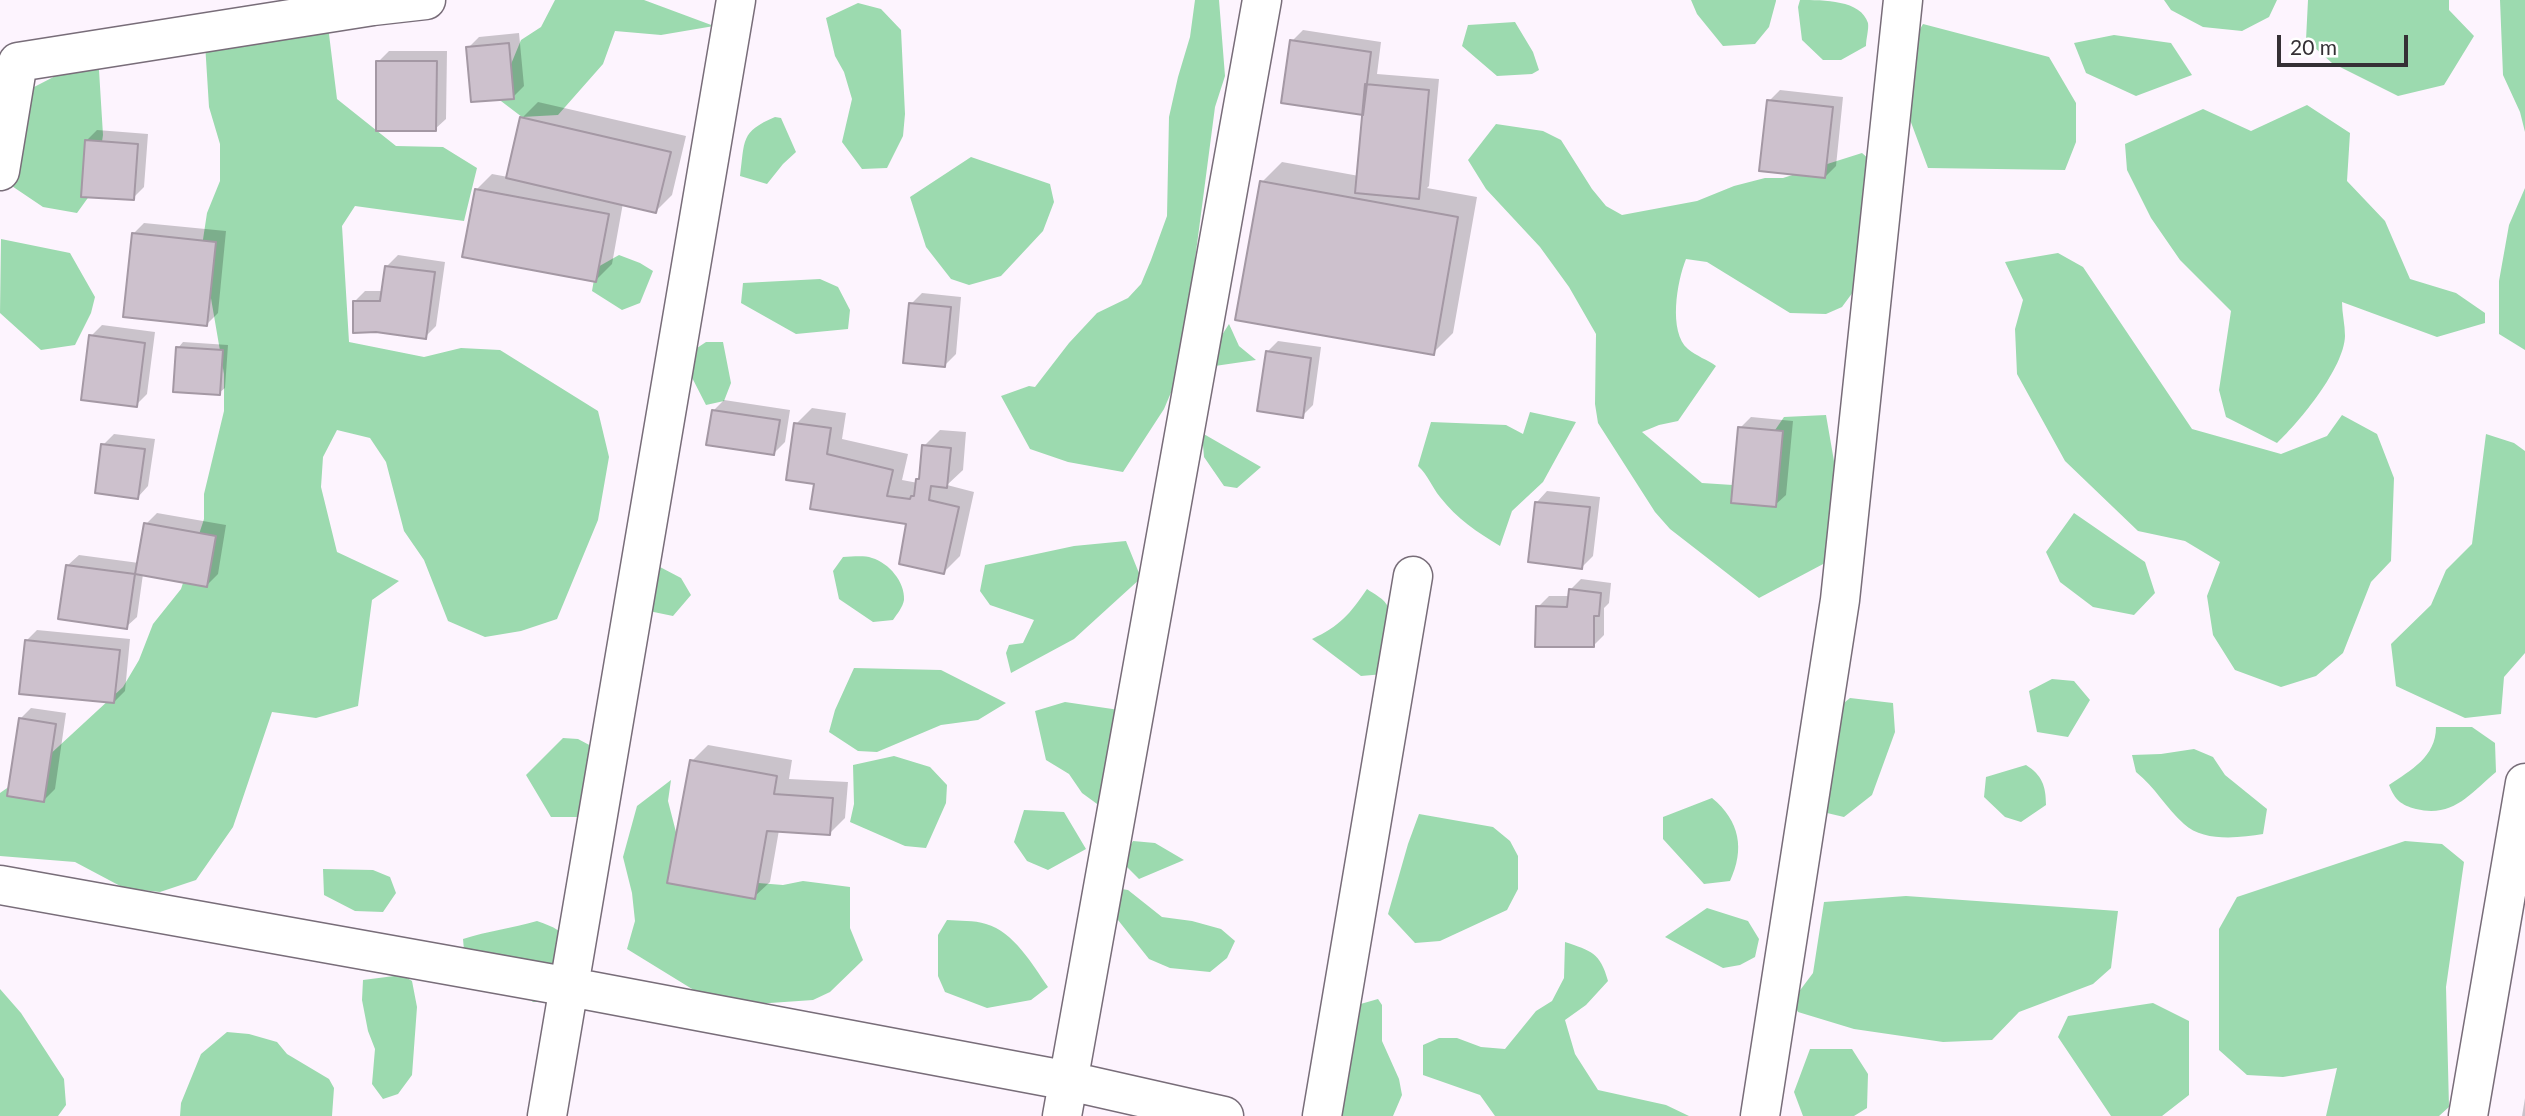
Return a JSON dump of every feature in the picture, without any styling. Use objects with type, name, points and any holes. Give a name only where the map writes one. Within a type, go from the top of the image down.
[{"type":"street","points":[[0,171],[18,62],[426,0]]},
{"type":"street","points":[[547,1116],[736,0]]},
{"type":"street","points":[[1065,1098],[1262,0]]},
{"type":"street","points":[[1760,1116],[1840,600],[1903,0]]},
{"type":"street","points":[[1322,1116],[1413,576]]},
{"type":"street","points":[[2468,1116],[2525,783]]},
{"type":"street","points":[[0,885],[570,987],[1065,1098],[1224,1116]]},
{"type":"green space","points":[[555,0],[644,0],[714,26],[661,35],[615,31],[603,64],[558,115],[522,117],[497,98],[521,40],[541,27]]},
{"type":"green space","points":[[1195,0],[1219,0],[1225,76],[1215,107],[1188,313],[1192,343],[1164,409],[1123,472],[1068,462],[1030,449],[1001,396],[1029,386],[1035,387],[1069,343],[1097,313],[1128,298],[1141,284],[1167,216],[1169,117],[1190,37]]},
{"type":"green space","points":[[1691,0],[1776,1],[1769,27],[1755,44],[1723,46],[1697,14]]},
{"type":"green space","points":[[1800,0],[1840,3],[1858,10],[1868,23],[1866,46],[1841,60],[1823,60],[1802,40],[1798,7]]},
{"type":"green space","points":[[2164,0],[2277,0],[2269,17],[2242,31],[2203,27],[2171,10]]},
{"type":"green space","points":[[2308,0],[2449,0],[2449,10],[2474,36],[2444,85],[2398,96],[2332,63],[2306,40]]},
{"type":"green space","points":[[2500,0],[2525,0],[2525,132],[2520,112],[2503,75]]},
{"type":"green space","points":[[858,3],[881,9],[901,30],[905,114],[903,136],[887,168],[862,169],[842,142],[852,99],[844,72],[835,56],[826,18]]},
{"type":"green space","points":[[1515,22],[1533,52],[1539,70],[1532,74],[1497,76],[1462,46],[1468,25]]},
{"type":"green space","points":[[1923,24],[2049,57],[2076,103],[2076,142],[2065,170],[1928,168],[1909,117],[1902,59]]},
{"type":"green space","points":[[328,26],[337,99],[396,146],[443,147],[477,168],[464,221],[355,206],[342,226],[349,342],[424,357],[461,348],[500,350],[598,411],[609,457],[598,520],[557,619],[521,631],[485,637],[448,621],[424,560],[404,531],[386,462],[370,438],[337,430],[323,457],[321,487],[337,552],[399,581],[372,600],[358,706],[316,718],[272,712],[233,827],[196,880],[160,892],[124,888],[75,862],[0,856],[0,793],[33,770],[123,687],[139,660],[153,624],[181,589],[204,519],[204,494],[224,411],[224,374],[202,246],[207,213],[220,181],[220,144],[209,107],[204,27]]},
{"type":"green space","points":[[2114,35],[2171,43],[2192,75],[2136,96],[2086,73],[2074,43]]},
{"type":"green space","points":[[98,54],[103,135],[95,188],[77,213],[43,207],[0,178],[7,101]]},
{"type":"green space","points":[[2307,105],[2350,133],[2347,181],[2385,221],[2410,279],[2456,293],[2485,313],[2485,323],[2437,337],[2342,302],[2345,336],[2337,363],[2308,408],[2277,443],[2226,417],[2219,390],[2231,311],[2180,260],[2151,218],[2127,170],[2125,144],[2203,109],[2251,131]]},
{"type":"green space","points":[[775,117],[781,118],[796,152],[767,184],[740,176],[746,139],[755,127]]},
{"type":"green space","points":[[1496,124],[1543,131],[1561,140],[1592,189],[1606,206],[1622,215],[1697,201],[1734,186],[1765,178],[1783,178],[1862,153],[1870,160],[1853,292],[1842,307],[1826,314],[1790,313],[1707,262],[1686,259],[1677,293],[1678,331],[1688,349],[1716,366],[1678,421],[1642,432],[1702,483],[1748,486],[1773,433],[1784,417],[1826,415],[1847,536],[1842,554],[1759,598],[1670,529],[1655,512],[1598,423],[1595,404],[1596,334],[1569,287],[1540,247],[1486,189],[1468,160]]},
{"type":"green space","points":[[971,157],[1050,184],[1054,202],[1043,231],[1001,276],[969,285],[951,279],[926,247],[910,197]]},
{"type":"green space","points":[[2525,188],[2525,350],[2499,334],[2499,281],[2509,225]]},
{"type":"green space","points":[[1,239],[70,253],[95,297],[91,313],[75,345],[41,350],[0,313]]},
{"type":"green space","points":[[2058,253],[2083,267],[2192,429],[2281,454],[2327,436],[2342,415],[2377,434],[2394,478],[2391,561],[2371,582],[2343,653],[2316,676],[2281,687],[2235,670],[2213,635],[2207,596],[2220,562],[2185,541],[2138,531],[2065,461],[2017,374],[2015,329],[2023,300],[2005,262]]},
{"type":"green space","points":[[619,255],[653,271],[640,303],[622,310],[592,291],[596,268]]},
{"type":"green space","points":[[820,279],[838,287],[850,310],[848,329],[796,334],[741,303],[743,283]]},
{"type":"green space","points":[[1229,324],[1239,346],[1256,360],[1201,368]]},
{"type":"green space","points":[[706,342],[723,342],[731,383],[724,401],[706,405],[682,358]]},
{"type":"green space","points":[[1530,412],[1576,422],[1543,482],[1512,511],[1500,546],[1453,512],[1418,466],[1431,422],[1506,425],[1523,434]]},
{"type":"green space","points":[[1202,433],[1261,467],[1237,488],[1224,486],[1204,457]]},
{"type":"green space","points":[[2486,434],[2514,443],[2525,451],[2525,653],[2504,677],[2501,714],[2465,718],[2396,686],[2391,644],[2431,605],[2446,570],[2472,544]]},
{"type":"green space","points":[[2074,513],[2145,562],[2155,593],[2134,615],[2093,607],[2060,582],[2046,552]]},
{"type":"green space","points":[[1126,541],[1141,578],[1074,639],[1011,673],[1006,653],[1009,645],[1023,643],[1034,620],[990,605],[980,591],[985,565],[1074,546]]},
{"type":"green space","points":[[843,557],[872,558],[895,574],[902,587],[904,600],[893,620],[873,622],[839,599],[833,571]]},
{"type":"green space","points":[[660,567],[681,578],[691,595],[673,616],[644,610],[650,581]]},
{"type":"green space","points":[[1367,589],[1387,604],[1390,614],[1389,650],[1384,674],[1361,676],[1312,639],[1344,618]]},
{"type":"green space","points":[[854,668],[941,670],[1006,703],[978,720],[941,725],[877,752],[858,751],[829,732],[835,710]]},
{"type":"green space","points":[[2052,679],[2074,681],[2090,700],[2068,737],[2037,732],[2029,691]]},
{"type":"green space","points":[[1850,698],[1893,703],[1895,732],[1872,795],[1844,817],[1810,809],[1810,730]]},
{"type":"green space","points":[[1065,702],[1126,711],[1115,817],[1082,793],[1069,774],[1046,760],[1035,711]]},
{"type":"green space","points":[[2436,727],[2472,727],[2495,743],[2496,772],[2469,796],[2451,807],[2429,811],[2406,806],[2394,795],[2389,785],[2414,768],[2427,755],[2432,747]]},
{"type":"green space","points":[[563,738],[578,739],[595,748],[580,817],[551,817],[526,775]]},
{"type":"green space","points":[[2194,749],[2213,757],[2225,775],[2267,809],[2263,834],[2222,837],[2192,830],[2136,772],[2132,755]]},
{"type":"green space","points":[[894,756],[930,767],[947,785],[946,803],[926,848],[905,846],[850,822],[854,804],[853,765]]},
{"type":"green space","points":[[2026,765],[2042,782],[2046,805],[2021,822],[2005,817],[1984,797],[1986,777]]},
{"type":"green space","points":[[671,780],[668,801],[686,871],[721,880],[783,885],[803,881],[850,887],[850,928],[863,960],[830,992],[813,1000],[741,1005],[697,992],[627,949],[635,921],[632,893],[623,857],[637,806]]},
{"type":"green space","points":[[1712,798],[1729,816],[1734,826],[1737,858],[1730,881],[1704,884],[1663,839],[1663,817]]},
{"type":"green space","points":[[1024,810],[1064,812],[1086,849],[1048,870],[1027,861],[1014,842]]},
{"type":"green space","points":[[1419,814],[1493,827],[1510,841],[1518,856],[1518,889],[1507,910],[1440,941],[1415,943],[1388,914]]},
{"type":"green space","points":[[1133,841],[1155,843],[1184,860],[1139,879],[1121,861]]},
{"type":"green space","points":[[2405,841],[2442,844],[2464,862],[2446,987],[2449,1107],[2439,1116],[2326,1116],[2337,1068],[2283,1077],[2247,1075],[2219,1050],[2219,929],[2237,897]]},
{"type":"green space","points":[[323,869],[373,870],[390,877],[396,893],[383,912],[355,911],[324,895]]},
{"type":"green space","points":[[1115,888],[1128,890],[1162,917],[1221,929],[1235,941],[1227,958],[1210,972],[1170,968],[1149,959],[1110,910]]},
{"type":"green space","points":[[1906,896],[2118,911],[2111,968],[2093,984],[2019,1012],[1992,1040],[1943,1042],[1854,1029],[1798,1012],[1792,1001],[1813,973],[1824,902]]},
{"type":"green space","points":[[1707,908],[1748,921],[1759,939],[1755,957],[1740,965],[1723,968],[1665,937]]},
{"type":"green space","points":[[947,920],[972,921],[996,928],[1014,941],[1048,987],[1031,1000],[987,1008],[945,992],[938,976],[938,935]]},
{"type":"green space","points":[[537,921],[549,925],[568,940],[578,976],[541,1002],[533,1002],[508,978],[466,973],[463,939]]},
{"type":"green space","points":[[1565,942],[1598,958],[1608,981],[1586,1005],[1565,1020],[1575,1054],[1598,1090],[1666,1105],[1689,1116],[1495,1116],[1480,1095],[1423,1075],[1423,1045],[1439,1038],[1457,1038],[1481,1047],[1505,1049],[1536,1011],[1552,1001],[1564,978]]},
{"type":"green space","points":[[402,975],[412,981],[417,1007],[412,1075],[398,1094],[383,1099],[372,1084],[375,1049],[368,1031],[362,1000],[363,980]]},
{"type":"green space","points":[[0,989],[21,1013],[64,1079],[66,1105],[58,1116],[0,1116]]},
{"type":"green space","points":[[1378,999],[1382,1005],[1382,1041],[1399,1079],[1402,1095],[1393,1116],[1331,1116],[1336,1011]]},
{"type":"green space","points":[[2153,1003],[2189,1021],[2189,1095],[2162,1116],[2111,1116],[2058,1037],[2068,1016]]},
{"type":"green space","points":[[227,1032],[249,1034],[277,1042],[287,1054],[329,1079],[334,1088],[332,1116],[180,1116],[181,1103],[201,1054]]},
{"type":"green space","points":[[1810,1049],[1852,1049],[1868,1074],[1867,1108],[1854,1116],[1803,1116],[1794,1092]]},
{"type":"building","points":[[1290,40],[1371,52],[1363,115],[1281,103]]},
{"type":"building","points":[[509,43],[514,99],[471,102],[466,47]]},
{"type":"building","points":[[376,61],[437,61],[436,131],[376,131]]},
{"type":"building","points":[[1365,84],[1429,90],[1419,199],[1355,193]]},
{"type":"building","points":[[1767,100],[1833,107],[1825,178],[1759,171]]},
{"type":"building","points":[[520,117],[671,152],[656,213],[506,178]]},
{"type":"building","points":[[85,140],[138,144],[134,200],[81,197]]},
{"type":"building","points":[[1260,181],[1458,217],[1434,355],[1235,320]]},
{"type":"building","points":[[475,189],[609,214],[596,282],[462,257]]},
{"type":"building","points":[[132,233],[216,242],[207,326],[123,317]]},
{"type":"building","points":[[385,266],[435,272],[426,339],[376,332],[353,333],[353,301],[380,301]]},
{"type":"building","points":[[909,303],[951,307],[945,367],[903,363]]},
{"type":"building","points":[[89,335],[145,343],[137,407],[81,400]]},
{"type":"building","points":[[176,347],[223,350],[220,395],[173,392]]},
{"type":"building","points":[[1266,351],[1311,358],[1303,418],[1257,411]]},
{"type":"building","points":[[712,410],[780,420],[774,455],[706,445]]},
{"type":"building","points":[[794,423],[831,428],[827,454],[893,470],[887,496],[910,499],[914,496],[916,479],[919,479],[922,445],[951,448],[947,488],[931,486],[929,500],[959,507],[944,574],[899,564],[906,524],[810,509],[814,484],[786,480]]},
{"type":"building","points":[[1738,427],[1783,431],[1776,507],[1731,503]]},
{"type":"building","points":[[101,444],[145,449],[138,499],[95,493]]},
{"type":"building","points":[[1535,502],[1590,507],[1582,569],[1528,562]]},
{"type":"building","points":[[144,523],[216,536],[207,587],[135,574]]},
{"type":"building","points":[[66,565],[135,574],[127,629],[58,619]]},
{"type":"building","points":[[1569,589],[1601,593],[1599,616],[1594,616],[1594,647],[1535,647],[1536,606],[1567,607]]},
{"type":"building","points":[[25,640],[120,650],[114,703],[19,694]]},
{"type":"building","points":[[19,718],[56,724],[44,802],[7,796]]},
{"type":"building","points":[[690,760],[777,776],[774,794],[833,798],[830,835],[767,831],[755,899],[667,883]]}]
